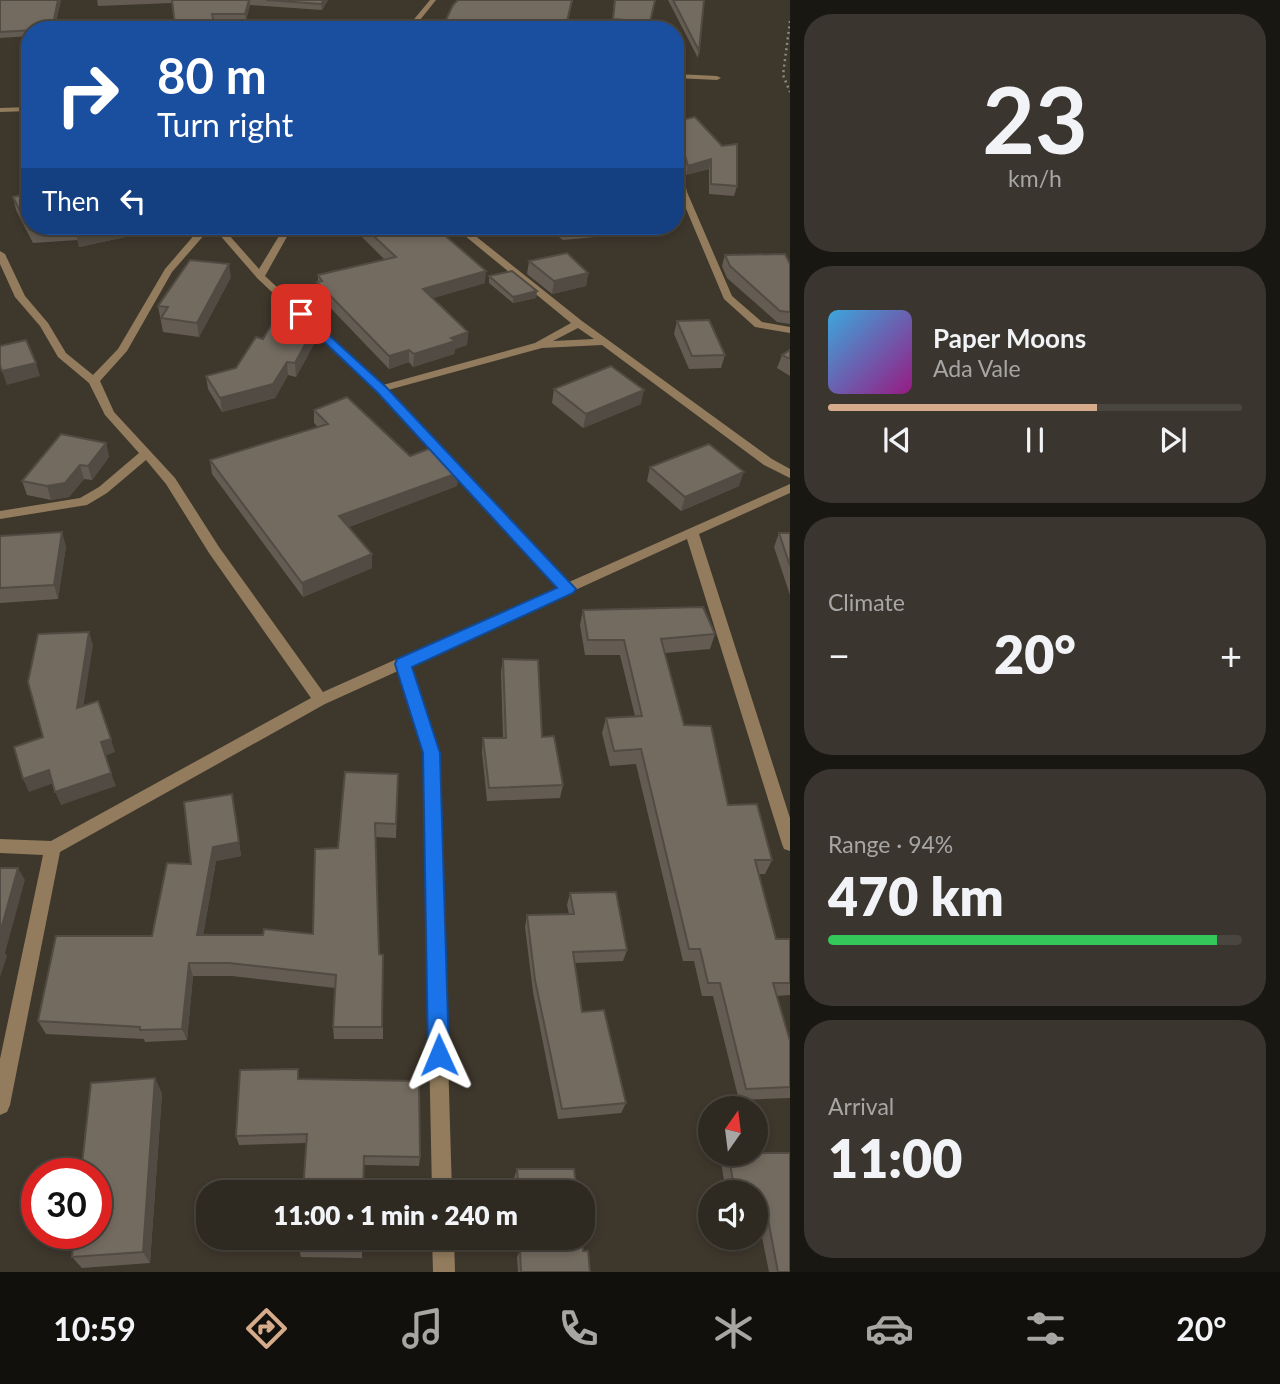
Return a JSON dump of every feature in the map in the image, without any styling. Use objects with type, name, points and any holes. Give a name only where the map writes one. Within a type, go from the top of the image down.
[{"type":"street","points":[[416,21],[433,0]]},
{"type":"street","points":[[684,76],[718,78]]},
{"type":"street","points":[[0,110],[21,109]]},
{"type":"street","points":[[684,193],[728,296],[759,325],[790,330]]},
{"type":"street","points":[[94,382],[122,351],[168,271],[199,235]]},
{"type":"street","points":[[224,235],[260,276],[381,389],[568,589]]},
{"type":"street","points":[[260,276],[284,235]]},
{"type":"street","points":[[469,235],[578,323],[768,462],[790,474]]},
{"type":"street","points":[[0,254],[20,297],[44,325],[62,355],[94,382],[109,413],[170,481],[214,550],[320,700]]},
{"type":"street","points":[[539,345],[578,323]]},
{"type":"street","points":[[381,389],[539,345],[604,342]]},
{"type":"street","points":[[0,514],[83,502],[103,491],[146,454]]},
{"type":"street","points":[[0,846],[53,848],[320,700],[790,488]]},
{"type":"street","points":[[692,534],[790,844]]},
{"type":"street","points":[[403,664],[431,753],[442,1180]]},
{"type":"street","points":[[0,1105],[53,848]]},
{"type":"street","points":[[443,1250],[444,1272]]},
{"type":"building","points":[[0,0],[58,0],[54,21],[21,21],[21,31],[0,32]]},
{"type":"building","points":[[172,0],[249,0],[245,14],[212,14],[214,21],[175,21]]},
{"type":"building","points":[[266,0],[324,0],[321,4]]},
{"type":"building","points":[[458,0],[572,0],[567,21],[445,21]]},
{"type":"building","points":[[615,0],[655,0],[650,21],[613,19]]},
{"type":"building","points":[[673,0],[704,0],[699,51],[684,21]]},
{"type":"building","points":[[695,117],[722,146],[737,144],[737,186],[711,184],[711,159],[688,166],[684,152],[684,119]]},
{"type":"building","points":[[21,195],[21,213],[13,197]]},
{"type":"building","points":[[373,235],[444,235],[486,271],[423,289],[468,332],[451,338],[455,341],[414,354],[409,350],[389,356],[317,282],[322,281],[318,275],[396,257]]},
{"type":"building","points":[[567,253],[588,273],[554,281],[529,261]]},
{"type":"building","points":[[785,254],[790,264],[790,312],[780,311],[730,266],[725,255]]},
{"type":"building","points":[[190,260],[229,264],[197,323],[161,318],[168,307],[158,306]]},
{"type":"building","points":[[512,271],[537,291],[513,297],[489,276]]},
{"type":"building","points":[[709,320],[725,355],[692,356],[677,321]]},
{"type":"building","points":[[272,324],[313,330],[295,363],[287,362],[273,384],[220,398],[206,376],[236,368],[256,337],[263,339]]},
{"type":"building","points":[[26,340],[36,363],[2,371],[0,346]]},
{"type":"building","points":[[790,350],[790,359],[782,355]]},
{"type":"building","points":[[611,366],[644,390],[586,414],[554,389]]},
{"type":"building","points":[[347,397],[410,456],[434,447],[458,473],[339,516],[372,554],[302,583],[210,460],[328,424],[314,410]]},
{"type":"building","points":[[61,434],[106,443],[88,466],[80,465],[65,483],[47,486],[22,481]]},
{"type":"building","points":[[709,444],[744,472],[685,497],[650,467]]},
{"type":"building","points":[[62,532],[54,585],[0,588],[0,536]]},
{"type":"building","points":[[779,533],[790,533],[790,566]]},
{"type":"building","points":[[703,607],[715,634],[661,639],[684,725],[711,726],[728,805],[757,804],[772,860],[755,860],[776,939],[790,939],[790,983],[773,983],[790,1041],[790,1087],[746,1089],[720,983],[708,983],[700,949],[689,949],[641,749],[614,751],[606,718],[642,716],[624,640],[588,640],[583,610]]},
{"type":"building","points":[[89,632],[77,708],[98,701],[111,739],[101,742],[111,773],[55,792],[49,770],[23,779],[14,747],[43,737],[28,682],[38,634]]},
{"type":"building","points":[[503,659],[538,660],[542,737],[554,736],[563,785],[489,788],[483,738],[506,738]]},
{"type":"building","points":[[345,772],[398,774],[396,824],[375,823],[379,954],[383,955],[382,1027],[333,1027],[336,975],[229,963],[189,963],[182,1029],[140,1030],[140,1027],[38,1021],[56,936],[152,936],[167,863],[191,864],[184,802],[232,794],[239,842],[213,847],[197,935],[263,935],[264,929],[313,934],[315,849],[338,848]]},
{"type":"building","points":[[0,868],[18,868],[0,933]]},
{"type":"building","points":[[616,892],[627,950],[573,952],[582,1012],[604,1010],[626,1103],[562,1109],[535,980],[527,915],[574,914],[570,893]]},
{"type":"building","points":[[298,1069],[298,1079],[419,1081],[420,1157],[364,1156],[363,1180],[304,1180],[307,1134],[236,1136],[240,1070]]},
{"type":"building","points":[[155,1078],[143,1252],[72,1257],[73,1249],[112,1249],[112,1158],[83,1158],[91,1083]]},
{"type":"building","points":[[768,1153],[790,1153],[790,1272],[778,1272],[768,1219],[768,1180],[733,1180],[730,1166],[768,1166]]},
{"type":"building","points":[[517,1169],[574,1169],[575,1180],[518,1180]]},
{"type":"building","points":[[520,1250],[588,1251],[590,1272],[521,1272]]},
{"type":"railway","points":[[790,21],[783,75],[790,92]]},
{"type":"route","points":[[301,314],[381,389],[568,589],[403,664],[431,753],[439,1055]]}]
